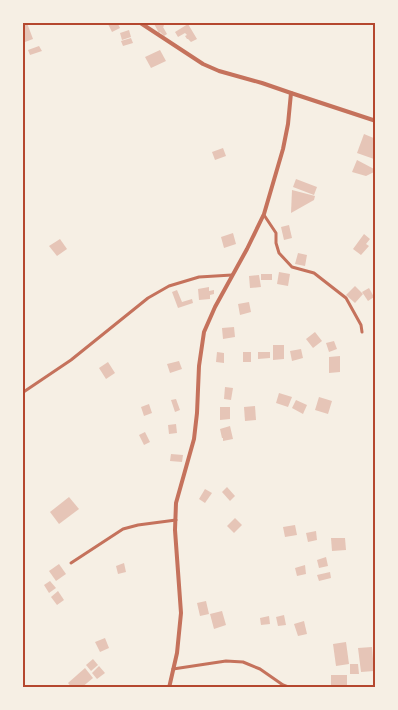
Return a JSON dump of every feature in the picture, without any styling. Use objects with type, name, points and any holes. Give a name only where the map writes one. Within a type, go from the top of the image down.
[{"type":"street","points":[[139,22],[202,64],[219,71],[262,82],[291,94],[376,121]]},
{"type":"street","points":[[169,688],[177,653],[181,612],[175,530],[176,503],[194,439],[199,366],[204,332],[264,214],[288,124],[291,94]]},
{"type":"street","points":[[264,214],[276,233],[279,253],[292,267],[314,273],[346,298],[361,325],[362,332]]},
{"type":"street","points":[[22,394],[71,360],[148,298],[169,286],[199,277],[232,275]]},
{"type":"street","points":[[71,563],[123,529],[176,520]]},
{"type":"street","points":[[173,669],[226,661],[243,662],[260,669],[283,685],[291,688]]},
{"type":"building","points":[[107,22],[117,22],[120,28],[112,32]]},
{"type":"building","points":[[153,22],[162,22],[167,34],[164,36],[159,33]]},
{"type":"building","points":[[27,23],[33,39],[25,42],[22,36],[22,25]]},
{"type":"building","points":[[188,24],[197,39],[191,42],[185,36],[187,35],[185,33],[178,37],[175,32]]},
{"type":"building","points":[[129,30],[131,37],[122,40],[120,33]]},
{"type":"building","points":[[131,38],[133,43],[123,46],[121,41]]},
{"type":"building","points":[[39,46],[42,51],[30,55],[28,50]]},
{"type":"building","points":[[160,50],[166,61],[151,68],[145,57]]},
{"type":"building","points":[[364,134],[376,139],[376,156],[374,159],[357,153]]},
{"type":"building","points":[[223,148],[226,156],[215,160],[212,152]]},
{"type":"building","points":[[357,160],[376,171],[366,176],[352,172]]},
{"type":"building","points":[[296,179],[317,187],[314,195],[293,187]]},
{"type":"building","points":[[292,190],[315,196],[314,200],[291,213]]},
{"type":"building","points":[[289,225],[292,238],[284,240],[281,227]]},
{"type":"building","points":[[233,233],[236,244],[224,248],[221,237]]},
{"type":"building","points":[[364,234],[370,239],[366,244],[369,246],[361,255],[353,249]]},
{"type":"building","points":[[60,239],[67,249],[57,256],[49,246]]},
{"type":"building","points":[[298,253],[307,255],[305,266],[295,264]]},
{"type":"building","points":[[279,272],[290,274],[288,286],[277,284]]},
{"type":"building","points":[[261,274],[272,274],[272,280],[261,280]]},
{"type":"building","points":[[259,275],[261,287],[250,288],[249,276]]},
{"type":"building","points":[[355,286],[363,294],[355,303],[346,295]]},
{"type":"building","points":[[209,287],[209,291],[214,290],[214,294],[210,295],[210,299],[199,300],[198,289]]},
{"type":"building","points":[[369,288],[374,297],[368,301],[362,292]]},
{"type":"building","points":[[177,290],[182,302],[192,299],[193,303],[178,308],[172,292]]},
{"type":"building","points":[[249,302],[251,312],[240,315],[238,304]]},
{"type":"building","points":[[234,327],[235,337],[223,339],[222,328]]},
{"type":"building","points":[[315,332],[322,341],[313,348],[306,339]]},
{"type":"building","points":[[334,341],[337,349],[329,352],[326,343]]},
{"type":"building","points":[[273,345],[284,345],[284,359],[273,360]]},
{"type":"building","points":[[301,349],[303,358],[292,361],[290,351]]},
{"type":"building","points":[[217,352],[224,353],[224,363],[216,362]]},
{"type":"building","points":[[243,352],[251,352],[251,362],[243,362]]},
{"type":"building","points":[[258,352],[270,352],[270,358],[258,359]]},
{"type":"building","points":[[340,356],[340,372],[329,373],[329,357]]},
{"type":"building","points":[[179,361],[182,369],[170,373],[167,364]]},
{"type":"building","points":[[108,362],[115,373],[106,379],[99,368]]},
{"type":"building","points":[[225,387],[233,388],[231,400],[224,399]]},
{"type":"building","points":[[279,393],[292,397],[288,407],[276,403]]},
{"type":"building","points":[[319,397],[332,401],[328,414],[315,410]]},
{"type":"building","points":[[176,399],[180,410],[175,412],[171,400]]},
{"type":"building","points":[[296,400],[307,405],[303,414],[292,408]]},
{"type":"building","points":[[149,404],[152,413],[144,416],[141,407]]},
{"type":"building","points":[[255,406],[256,420],[245,421],[244,407]]},
{"type":"building","points":[[220,407],[230,407],[230,419],[220,420]]},
{"type":"building","points":[[176,424],[177,433],[169,434],[168,425]]},
{"type":"building","points":[[230,426],[233,439],[223,441],[220,429]]},
{"type":"building","points":[[145,432],[150,442],[144,445],[139,435]]},
{"type":"building","points":[[171,454],[183,455],[182,462],[170,461]]},
{"type":"building","points":[[227,487],[235,496],[230,501],[222,492]]},
{"type":"building","points":[[205,489],[212,493],[205,503],[199,499]]},
{"type":"building","points":[[69,497],[79,509],[59,524],[50,512]]},
{"type":"building","points":[[235,518],[242,525],[234,533],[227,526]]},
{"type":"building","points":[[295,525],[297,535],[285,537],[283,527]]},
{"type":"building","points":[[316,531],[317,540],[308,542],[306,533]]},
{"type":"building","points":[[331,538],[345,538],[346,550],[332,551]]},
{"type":"building","points":[[326,557],[328,566],[319,568],[317,560]]},
{"type":"building","points":[[124,563],[126,572],[118,574],[116,566]]},
{"type":"building","points":[[59,564],[66,574],[56,581],[49,571]]},
{"type":"building","points":[[305,565],[306,574],[297,576],[295,568]]},
{"type":"building","points":[[330,572],[331,578],[319,581],[317,575]]},
{"type":"building","points":[[50,581],[56,588],[49,593],[44,585]]},
{"type":"building","points":[[58,591],[64,600],[57,605],[51,597]]},
{"type":"building","points":[[206,601],[209,614],[200,616],[197,603]]},
{"type":"building","points":[[222,611],[226,625],[214,629],[210,614]]},
{"type":"building","points":[[284,615],[286,625],[278,626],[276,617]]},
{"type":"building","points":[[269,616],[270,624],[261,625],[260,618]]},
{"type":"building","points":[[304,621],[307,634],[298,636],[294,624]]},
{"type":"building","points":[[105,638],[109,648],[100,652],[95,642]]},
{"type":"building","points":[[346,642],[349,664],[336,666],[333,644]]},
{"type":"building","points":[[372,647],[374,671],[361,672],[358,648]]},
{"type":"building","points":[[93,659],[98,665],[91,671],[86,665]]},
{"type":"building","points":[[350,664],[358,664],[359,674],[350,674]]},
{"type":"building","points":[[99,666],[105,673],[97,679],[92,673]]},
{"type":"building","points":[[85,668],[93,678],[81,688],[72,688],[68,683]]},
{"type":"building","points":[[331,675],[347,675],[347,688],[331,688]]}]
